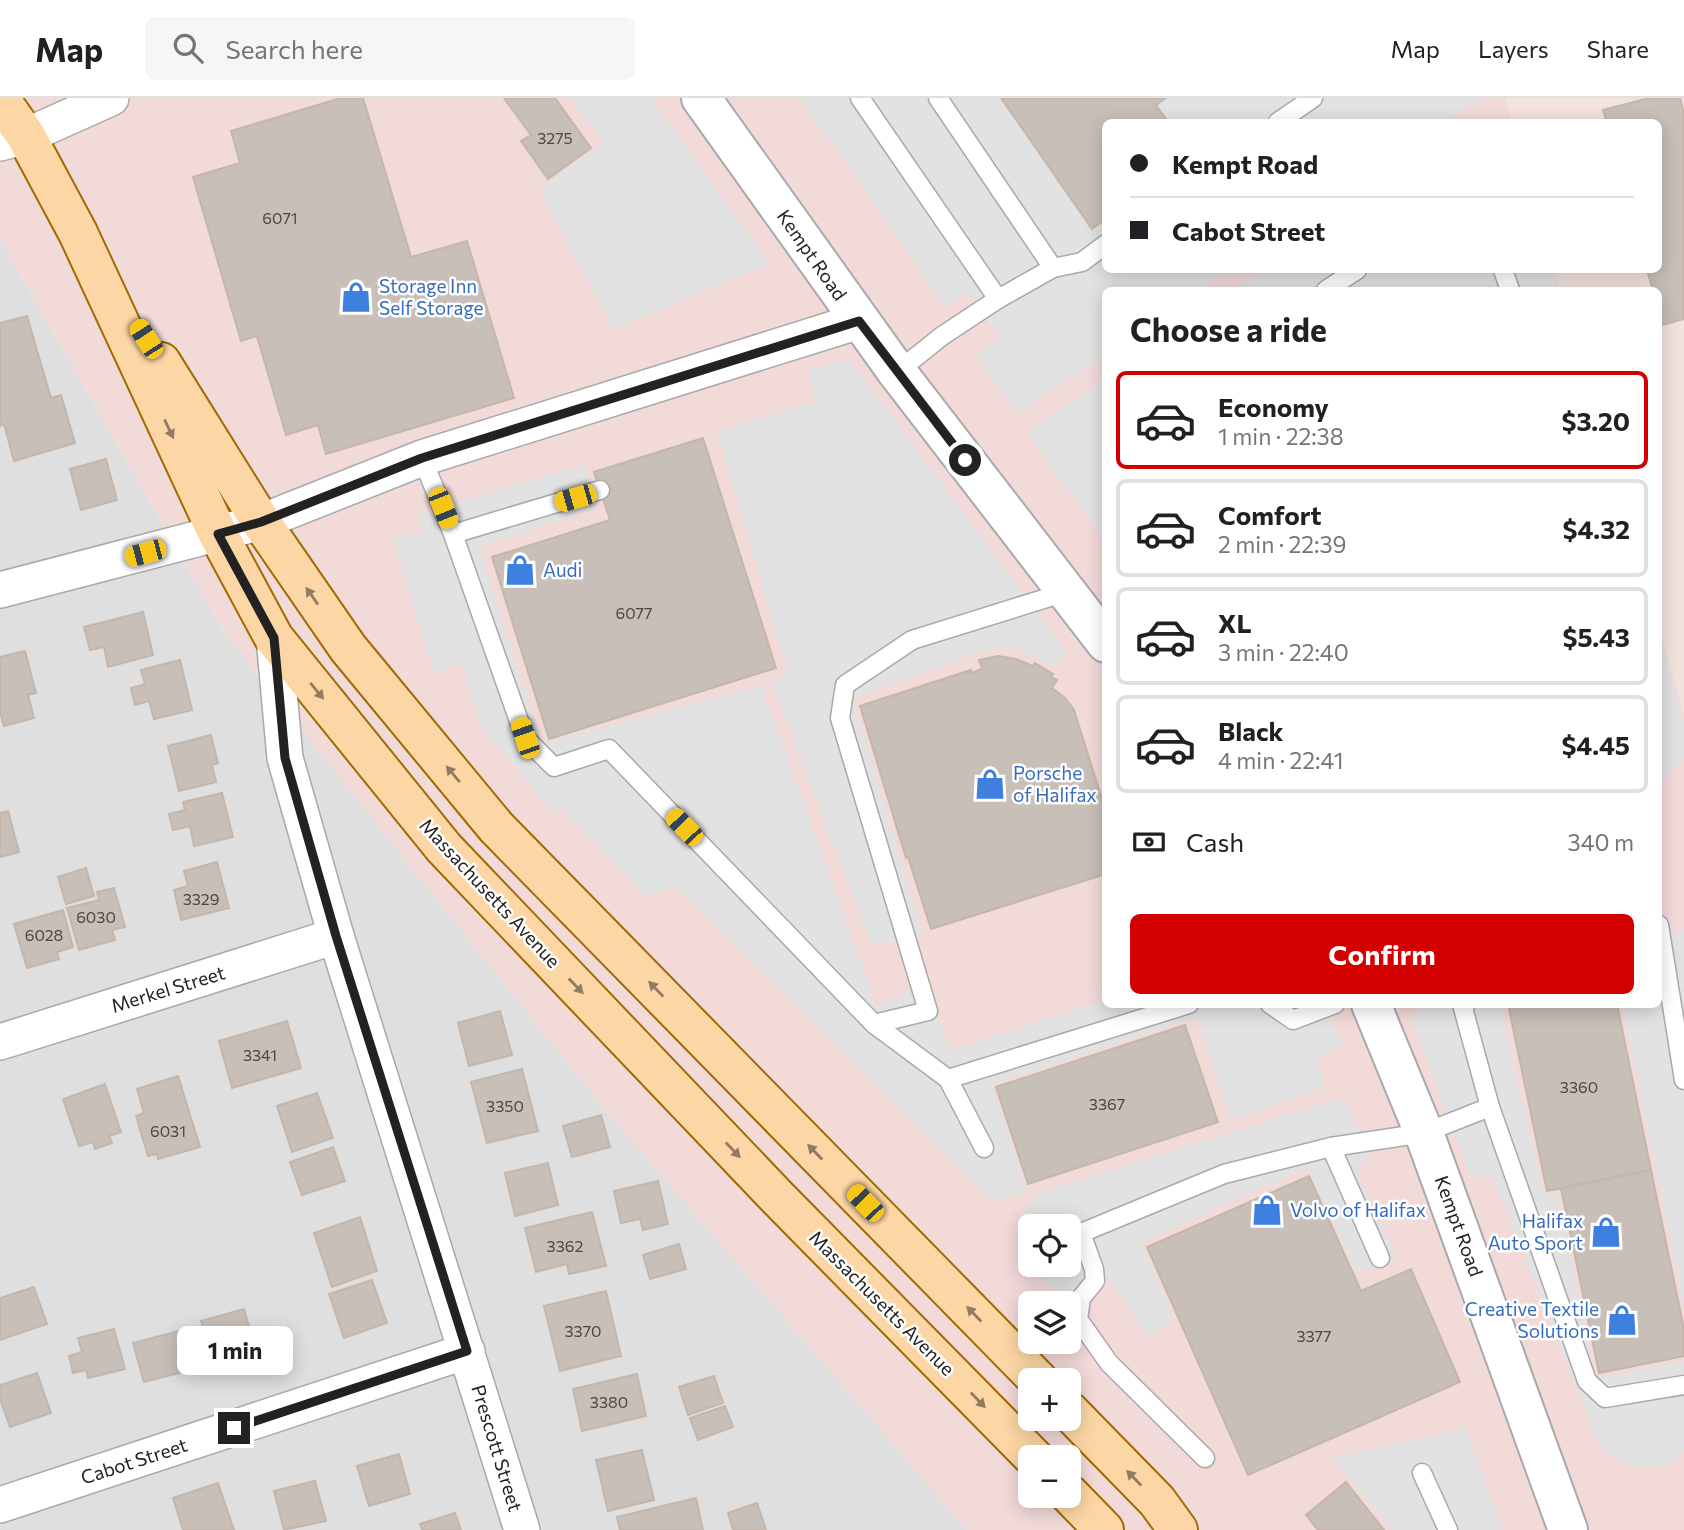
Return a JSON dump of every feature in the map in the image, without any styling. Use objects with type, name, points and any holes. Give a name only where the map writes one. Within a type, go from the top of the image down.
[{"type":"main road","name":"Massachusetts Avenue","points":[[0,99],[13,140],[78,233],[261,522],[348,648],[496,827],[1026,1368]]},
{"type":"main road","name":"Massachusetts Avenue","points":[[78,233],[218,534],[274,638],[444,848],[778,1197],[1021,1445]]},
{"type":"main road","points":[[1081,1423],[1157,1501],[1178,1530]]},
{"type":"main road","points":[[1081,1506],[1104,1530]]},
{"type":"street","points":[[13,140],[111,98]]},
{"type":"street","name":"Kempt Road","points":[[701,98],[897,372],[1066,592],[1101,625]]},
{"type":"street","points":[[0,590],[261,522],[422,458],[859,321]]},
{"type":"street","name":"Prescott Street","points":[[274,638],[285,758],[336,936],[522,1530]]},
{"type":"street","name":"Merkel Street","points":[[0,1042],[336,936]]},
{"type":"street","name":"Kempt Road","points":[[1373,1008],[1424,1133],[1568,1530]]},
{"type":"street","name":"Cabot Street","points":[[0,1505],[467,1351]]},
{"type":"lane","points":[[860,98],[998,299]]},
{"type":"lane","points":[[938,98],[1053,268]]},
{"type":"lane","points":[[1282,119],[1313,98]]},
{"type":"lane","points":[[897,372],[942,336],[998,299],[1053,268],[1082,262],[1102,247]]},
{"type":"lane","points":[[1331,287],[1352,273]]},
{"type":"lane","points":[[422,458],[453,534],[525,738],[554,767],[609,749],[874,1024],[948,1079],[984,1148]]},
{"type":"lane","points":[[453,534],[600,490]]},
{"type":"lane","points":[[874,1024],[928,1011],[840,718],[845,685],[912,640],[1066,592]]},
{"type":"lane","points":[[1662,933],[1684,1080]]},
{"type":"lane","points":[[948,1079],[1176,1008]]},
{"type":"lane","points":[[1276,1008],[1293,1020],[1324,1008]]},
{"type":"lane","points":[[1463,1008],[1490,1107],[1587,1381],[1605,1398],[1684,1385]]},
{"type":"lane","points":[[1205,1458],[1109,1363],[1078,1319],[1081,1298],[1095,1281],[1094,1269],[1081,1233],[1224,1174],[1331,1147],[1424,1133],[1490,1107]]},
{"type":"lane","points":[[1331,1147],[1380,1258]]},
{"type":"lane","points":[[1422,1474],[1448,1530]]},
{"type":"shaded area","points":[[0,98],[1505,98],[1511,119],[1102,119],[1102,273],[1556,273],[1560,287],[1102,287],[1102,1008],[1662,1008],[1662,637],[1684,713],[1684,1530],[967,1530],[605,1110],[225,634],[0,239]]},
{"type":"shaded area","points":[[570,98],[651,98],[770,264],[614,329],[539,189],[604,143]]},
{"type":"shaded area","points":[[800,98],[1001,98],[1092,228],[1102,221],[1102,273],[1225,273],[1204,287],[1102,287],[1102,357],[1018,414],[976,354],[999,337],[967,293],[946,307]]},
{"type":"shaded area","points":[[1166,98],[1482,98],[1450,119],[1166,119],[1156,105]]},
{"type":"shaded area","points":[[1505,98],[1684,98],[1684,713],[1662,637],[1662,287],[1560,287],[1556,273],[1662,273],[1662,119],[1511,119]]},
{"type":"shaded area","points":[[0,239],[225,634],[605,1110],[967,1530],[0,1530]]},
{"type":"shaded area","points":[[1258,273],[1552,273],[1556,287],[1238,287]]},
{"type":"shaded area","points":[[851,361],[1068,655],[1053,666],[1014,648],[995,647],[853,698],[923,935],[872,945],[772,683],[788,673],[717,431],[815,402],[809,369]]},
{"type":"shaded area","points":[[1102,381],[1102,537],[1027,432]]},
{"type":"shaded area","points":[[584,464],[596,508],[479,547],[542,744],[761,685],[877,1007],[926,984],[951,1050],[1102,1001],[1102,1008],[1114,1009],[1325,1008],[1345,1045],[1316,1059],[1325,1087],[1230,1120],[1197,1017],[992,1084],[1027,1192],[994,1202],[675,886],[647,897],[562,809],[555,815],[481,726],[462,664],[434,673],[393,540],[422,531],[417,515]]},
{"type":"shaded area","points":[[1662,643],[1684,720],[1684,759],[1662,780]]},
{"type":"shaded area","points":[[1684,930],[1684,1304],[1623,1008],[1662,1008],[1662,936]]},
{"type":"shaded area","points":[[1421,1008],[1501,1008],[1544,1194],[1558,1192],[1595,1379],[1684,1361],[1684,1451],[1670,1465],[1646,1468],[1630,1465],[1601,1449],[1494,1179],[1471,1176],[1410,1016]]},
{"type":"shaded area","points":[[1345,1097],[1369,1159],[1355,1167],[1397,1256],[1357,1273],[1307,1167],[1142,1243],[1174,1319],[1147,1337],[1111,1281],[1081,1299],[1081,1291],[1052,1291],[1044,1277],[1081,1277],[1081,1214],[1022,1214],[1041,1192]]},
{"type":"shaded area","points":[[1465,1428],[1503,1530],[1391,1530],[1333,1458]]},
{"type":"building","name":"Storage Inn Self Storage","points":[[341,98],[363,98],[411,257],[467,241],[514,398],[326,454],[318,425],[286,435],[257,336],[241,341],[193,177],[240,163],[231,131]]},
{"type":"building","points":[[504,98],[555,98],[591,148],[548,179],[521,141],[531,135]]},
{"type":"building","points":[[1001,98],[1166,98],[1156,105],[1166,119],[1102,119],[1102,221],[1092,229]]},
{"type":"building","points":[[1649,98],[1680,98],[1684,113],[1684,319],[1662,325],[1662,287],[1652,287],[1648,273],[1662,273],[1662,119],[1606,119],[1603,110]]},
{"type":"building","points":[[27,316],[51,398],[61,395],[75,443],[14,461],[4,424],[0,426],[0,323]]},
{"type":"building","points":[[703,438],[776,668],[549,739],[492,557],[610,520],[594,472]]},
{"type":"building","points":[[106,459],[117,500],[81,510],[70,469]]},
{"type":"building","points":[[143,612],[153,655],[108,667],[104,647],[90,650],[84,627]]},
{"type":"building","points":[[25,651],[36,693],[28,695],[34,718],[4,726],[0,712],[0,657]]},
{"type":"building","name":"Porsche of Halifax","points":[[998,656],[1033,666],[1035,663],[1053,674],[1051,677],[1057,680],[1052,688],[1065,698],[1074,710],[1102,799],[1102,875],[931,929],[908,857],[906,858],[860,706],[971,670],[971,673],[982,669],[979,660]]},
{"type":"building","points":[[180,660],[192,710],[154,719],[149,701],[135,705],[131,688],[145,684],[141,670]]},
{"type":"building","points":[[211,735],[218,763],[212,765],[216,782],[179,791],[168,746]]},
{"type":"building","points":[[222,793],[233,837],[194,846],[190,826],[173,830],[169,814],[185,810],[183,802]]},
{"type":"building","points":[[8,811],[19,852],[0,857],[0,813]]},
{"type":"building","points":[[217,862],[229,908],[181,920],[174,890],[188,886],[184,871]]},
{"type":"building","points":[[86,868],[94,896],[66,904],[58,877]]},
{"type":"building","points":[[114,888],[125,927],[112,930],[115,940],[79,950],[67,908],[99,900],[97,892]]},
{"type":"building","points":[[63,910],[73,947],[57,952],[59,959],[27,968],[14,924]]},
{"type":"building","points":[[1509,1008],[1618,1008],[1651,1170],[1547,1191]]},
{"type":"building","points":[[500,1011],[512,1055],[469,1066],[458,1023]]},
{"type":"building","points":[[287,1021],[301,1068],[232,1088],[219,1041]]},
{"type":"building","points":[[1185,1025],[1218,1122],[1028,1184],[996,1087]]},
{"type":"building","points":[[522,1069],[538,1131],[487,1143],[471,1082]]},
{"type":"building","points":[[178,1076],[200,1147],[158,1159],[157,1154],[148,1156],[136,1116],[144,1113],[137,1089]]},
{"type":"building","points":[[105,1084],[121,1132],[109,1136],[112,1143],[95,1149],[93,1142],[79,1146],[63,1099]]},
{"type":"building","points":[[317,1093],[333,1138],[292,1152],[277,1106]]},
{"type":"building","points":[[601,1115],[610,1147],[572,1157],[563,1126]]},
{"type":"building","points":[[333,1147],[345,1181],[302,1195],[290,1162]]},
{"type":"building","points":[[548,1163],[558,1205],[515,1216],[505,1173]]},
{"type":"building","points":[[1651,1170],[1684,1329],[1684,1356],[1599,1373],[1561,1188]]},
{"type":"building","points":[[1309,1176],[1361,1291],[1411,1269],[1460,1382],[1248,1475],[1147,1247]]},
{"type":"building","points":[[658,1181],[668,1224],[643,1230],[640,1219],[621,1223],[614,1191]]},
{"type":"building","points":[[592,1212],[606,1266],[569,1274],[567,1264],[536,1272],[525,1228]]},
{"type":"building","points":[[360,1217],[377,1271],[332,1287],[314,1233]]},
{"type":"building","points":[[679,1244],[686,1269],[650,1279],[643,1255]]},
{"type":"building","points":[[372,1280],[387,1323],[344,1338],[329,1294]]},
{"type":"building","points":[[34,1287],[47,1324],[0,1340],[0,1298]]},
{"type":"building","points":[[606,1291],[621,1356],[560,1371],[544,1306]]},
{"type":"building","points":[[244,1309],[255,1347],[211,1359],[201,1321]]},
{"type":"building","points":[[114,1329],[125,1369],[88,1378],[86,1370],[73,1373],[69,1356],[82,1352],[78,1338]]},
{"type":"building","points":[[179,1331],[190,1370],[144,1382],[133,1343]]},
{"type":"building","points":[[37,1373],[51,1413],[10,1427],[0,1399],[0,1385]]},
{"type":"building","points":[[637,1374],[646,1416],[582,1431],[573,1389]]},
{"type":"building","points":[[714,1376],[723,1403],[688,1415],[679,1387]]},
{"type":"building","points":[[725,1406],[733,1427],[698,1440],[690,1418]]},
{"type":"building","points":[[642,1450],[654,1500],[608,1511],[596,1460]]},
{"type":"building","points":[[399,1454],[410,1494],[369,1506],[357,1466]]},
{"type":"building","points":[[315,1481],[326,1521],[284,1530],[274,1491]]},
{"type":"building","points":[[1346,1482],[1384,1530],[1318,1530],[1306,1515]]},
{"type":"building","points":[[218,1483],[234,1530],[183,1530],[173,1498]]},
{"type":"building","points":[[696,1498],[703,1530],[620,1530],[617,1517]]},
{"type":"building","points":[[757,1503],[766,1530],[733,1530],[728,1513]]},
{"type":"building","points":[[455,1513],[461,1530],[422,1530],[420,1524]]},
{"type":"place","name":"Storage Inn Self Storage","points":[[356,297]]},
{"type":"place","name":"Audi","points":[[520,570]]},
{"type":"place","name":"Porsche of Halifax","points":[[990,784]]},
{"type":"place","name":"Volvo of Halifax","points":[[1267,1210]]},
{"type":"place","name":"Halifax Auto Sport","points":[[1606,1232]]},
{"type":"place","name":"Creative Textile Solutions","points":[[1622,1320]]},
{"type":"route","points":[[234,1428],[467,1351],[336,936],[285,758],[274,638],[218,534],[261,522],[422,458],[859,321],[965,460]]}]
